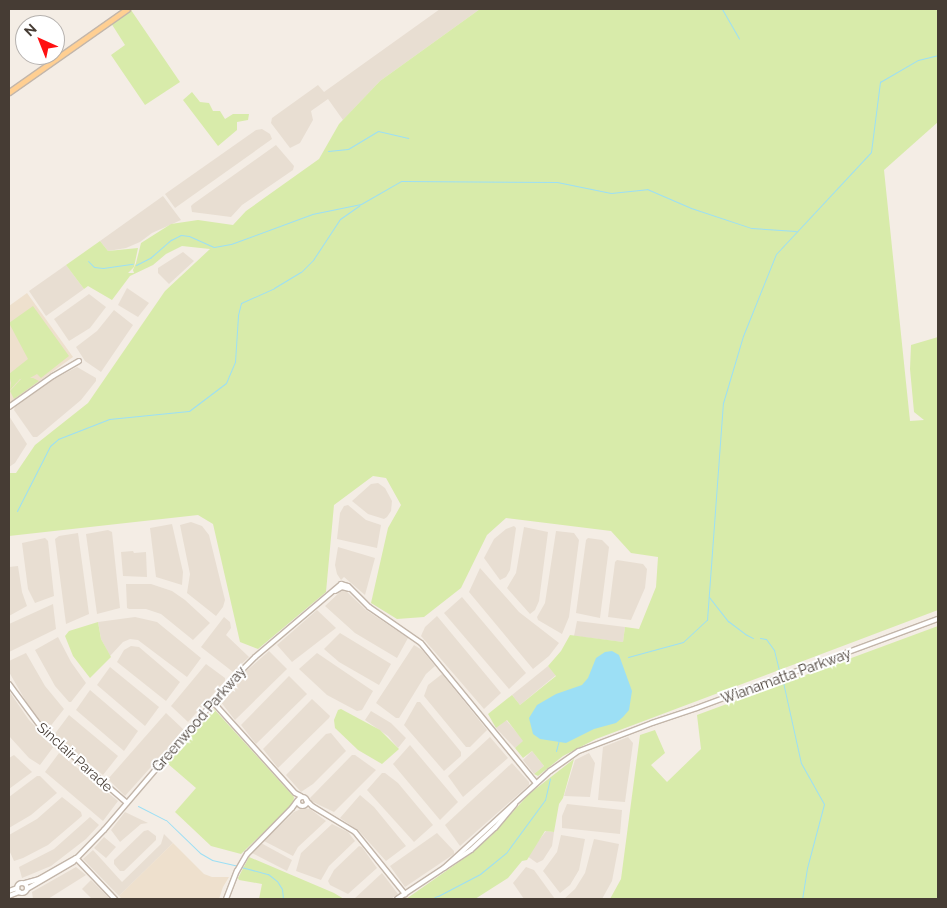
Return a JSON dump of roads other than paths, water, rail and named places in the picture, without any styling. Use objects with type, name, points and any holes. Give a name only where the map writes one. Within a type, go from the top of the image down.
[{"type":"main road","points":[[9,92],[127,9]]},
{"type":"street","points":[[9,407],[53,376],[79,361]]},
{"type":"street","name":"Greenwood Parkway","points":[[76,858],[39,879],[20,883],[18,890],[24,893],[62,870],[76,858],[127,803],[249,662],[342,584],[348,586],[369,606],[421,643],[536,783]]},
{"type":"street","name":"Wianamatta Parkway","points":[[397,899],[444,868],[536,783],[572,755],[632,730],[703,706],[938,619]]},
{"type":"street","name":"Sinclair Parade","points":[[9,684],[43,730],[127,803]]},
{"type":"street","points":[[214,702],[295,793],[302,805]]},
{"type":"street","points":[[299,799],[306,800],[312,806],[355,832],[405,894]]},
{"type":"street","points":[[226,899],[236,871],[242,861],[259,840],[299,799]]},
{"type":"street","points":[[302,805],[306,800]]},
{"type":"street","points":[[292,808],[302,805],[312,806]]},
{"type":"street","points":[[76,858],[116,899]]},
{"type":"street","points":[[25,883],[27,890]]},
{"type":"street","points":[[9,891],[18,890]]},
{"type":"street","points":[[9,896],[18,890]]},
{"type":"water","points":[[612,651],[619,655],[632,691],[629,710],[623,717],[616,723],[594,729],[566,743],[540,739],[533,734],[529,718],[537,705],[556,694],[582,685],[588,678],[596,658],[605,652]]},
{"type":"waterway","points":[[722,9],[739,38]]},
{"type":"waterway","points":[[628,657],[683,642],[707,620],[723,403],[743,336],[776,254],[871,152],[880,82],[918,60],[938,55]]},
{"type":"waterway","points":[[328,151],[348,149],[378,131],[408,138]]},
{"type":"waterway","points":[[136,265],[150,258],[171,240],[181,235],[189,236],[214,247],[231,244],[312,214],[361,204],[401,181],[557,182],[611,193],[647,189],[691,208],[751,228],[796,231]]},
{"type":"waterway","points":[[17,511],[50,446],[58,439],[109,419],[189,411],[226,383],[235,362],[238,315],[241,303],[274,288],[301,272],[313,260],[340,219],[360,205]]},
{"type":"waterway","points":[[88,261],[94,267],[103,268],[133,264]]},
{"type":"waterway","points":[[709,597],[728,621],[753,638]]},
{"type":"waterway","points":[[760,638],[766,639],[774,650],[780,674]]},
{"type":"waterway","points":[[783,682],[801,763],[824,804],[807,868],[802,899]]},
{"type":"waterway","points":[[556,751],[559,740]]},
{"type":"waterway","points":[[438,896],[480,874],[506,853],[545,800],[550,779]]},
{"type":"waterway","points":[[138,806],[166,820],[200,853],[212,860],[237,866]]},
{"type":"waterway","points":[[241,867],[268,874],[277,881],[282,889],[283,899]]},
{"type":"waterway","points":[[432,899],[437,896]]}]
